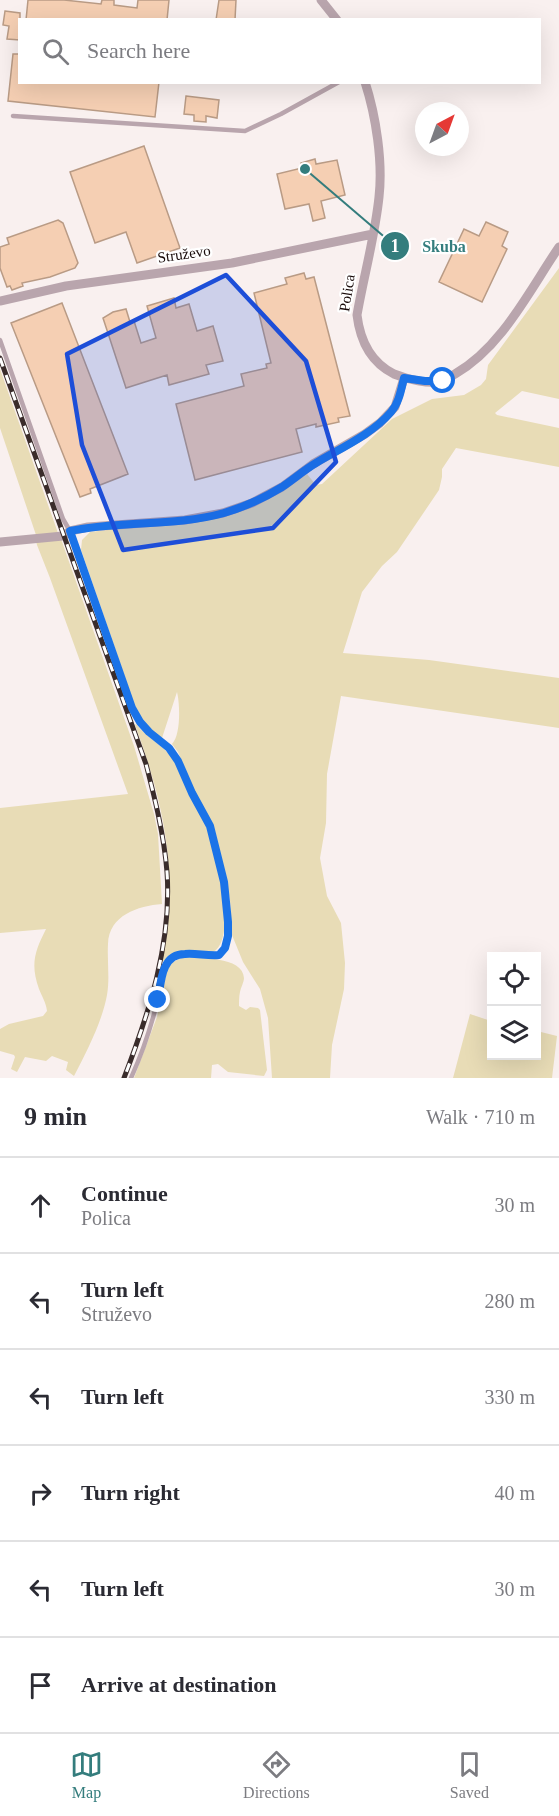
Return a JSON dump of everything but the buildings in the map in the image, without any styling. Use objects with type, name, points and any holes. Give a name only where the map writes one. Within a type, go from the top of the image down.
[{"type":"street","points":[[321,0],[335,18]]},
{"type":"street","name":"Polica","points":[[365,84],[377,140],[380,174],[373,234],[357,315],[359,332],[375,360],[390,372],[404,378],[425,381],[443,381],[468,367],[493,344],[559,247]]},
{"type":"street","name":"Struževo","points":[[0,301],[66,286],[232,263],[373,234]]},
{"type":"street","points":[[0,542],[63,536],[70,531],[88,527],[185,520],[223,513],[252,502],[282,487],[380,423],[395,407],[404,378]]},
{"type":"lane","points":[[13,116],[245,131],[335,84]]},
{"type":"lane","points":[[0,340],[132,708],[140,722],[169,748],[178,761],[210,826],[224,882],[228,922],[225,948],[219,955],[185,954],[173,956],[168,962],[163,972],[154,1017],[131,1078]]},
{"type":"highlighted area","points":[[226,275],[306,361],[336,462],[273,528],[123,550],[82,445],[67,354]]},
{"type":"shaded area","points":[[559,268],[559,399],[522,391],[495,413],[559,428],[559,467],[456,448],[442,469],[439,490],[397,552],[382,566],[362,592],[343,653],[429,660],[559,678],[559,728],[341,696],[327,774],[326,823],[320,858],[327,896],[341,923],[345,963],[344,989],[332,1045],[330,1078],[272,1078],[268,1018],[260,989],[243,962],[232,935],[230,900],[215,831],[198,799],[178,752],[172,744],[178,727],[177,692],[162,738],[147,725],[136,709],[81,550],[82,540],[90,532],[232,514],[265,499],[307,474],[316,485],[322,484],[392,419],[432,399],[464,395],[481,385],[486,379],[488,365]]},
{"type":"shaded area","points":[[0,369],[58,533],[36,535],[0,428]]},
{"type":"shaded area","points":[[61,539],[134,746],[154,814],[158,834],[162,904],[144,907],[126,914],[113,926],[108,944],[108,982],[105,1005],[94,1036],[74,1076],[66,1070],[68,1062],[52,1056],[46,1061],[25,1057],[17,1072],[11,1069],[14,1055],[0,1051],[0,1029],[9,1024],[43,1016],[47,1011],[36,980],[34,965],[39,944],[46,929],[0,933],[0,808],[128,794],[36,541]]},
{"type":"shaded area","points":[[136,724],[173,759],[212,841],[220,873],[225,910],[222,941],[216,950],[210,953],[177,953],[162,961],[169,899],[166,841],[154,784]]},
{"type":"shaded area","points":[[183,957],[209,958],[228,962],[242,971],[244,978],[239,1006],[246,1010],[250,1007],[260,1010],[267,1070],[264,1076],[228,1072],[218,1064],[212,1065],[211,1078],[134,1078],[157,1017],[167,970],[171,963]]},
{"type":"shaded area","points":[[470,1014],[487,1020],[487,1060],[541,1060],[541,1032],[557,1036],[552,1078],[453,1078]]},
{"type":"railway","points":[[0,358],[146,764],[166,858],[168,899],[162,951],[150,1003],[124,1078]]},
{"type":"place","name":"Skuba","points":[[305,169]]},
{"type":"route","points":[[158,1000],[163,972],[173,956],[219,955],[225,948],[228,922],[224,882],[210,826],[178,761],[169,748],[140,722],[132,708],[70,531],[88,527],[185,520],[223,513],[252,502],[282,487],[380,423],[395,407],[404,378],[443,381]]}]
